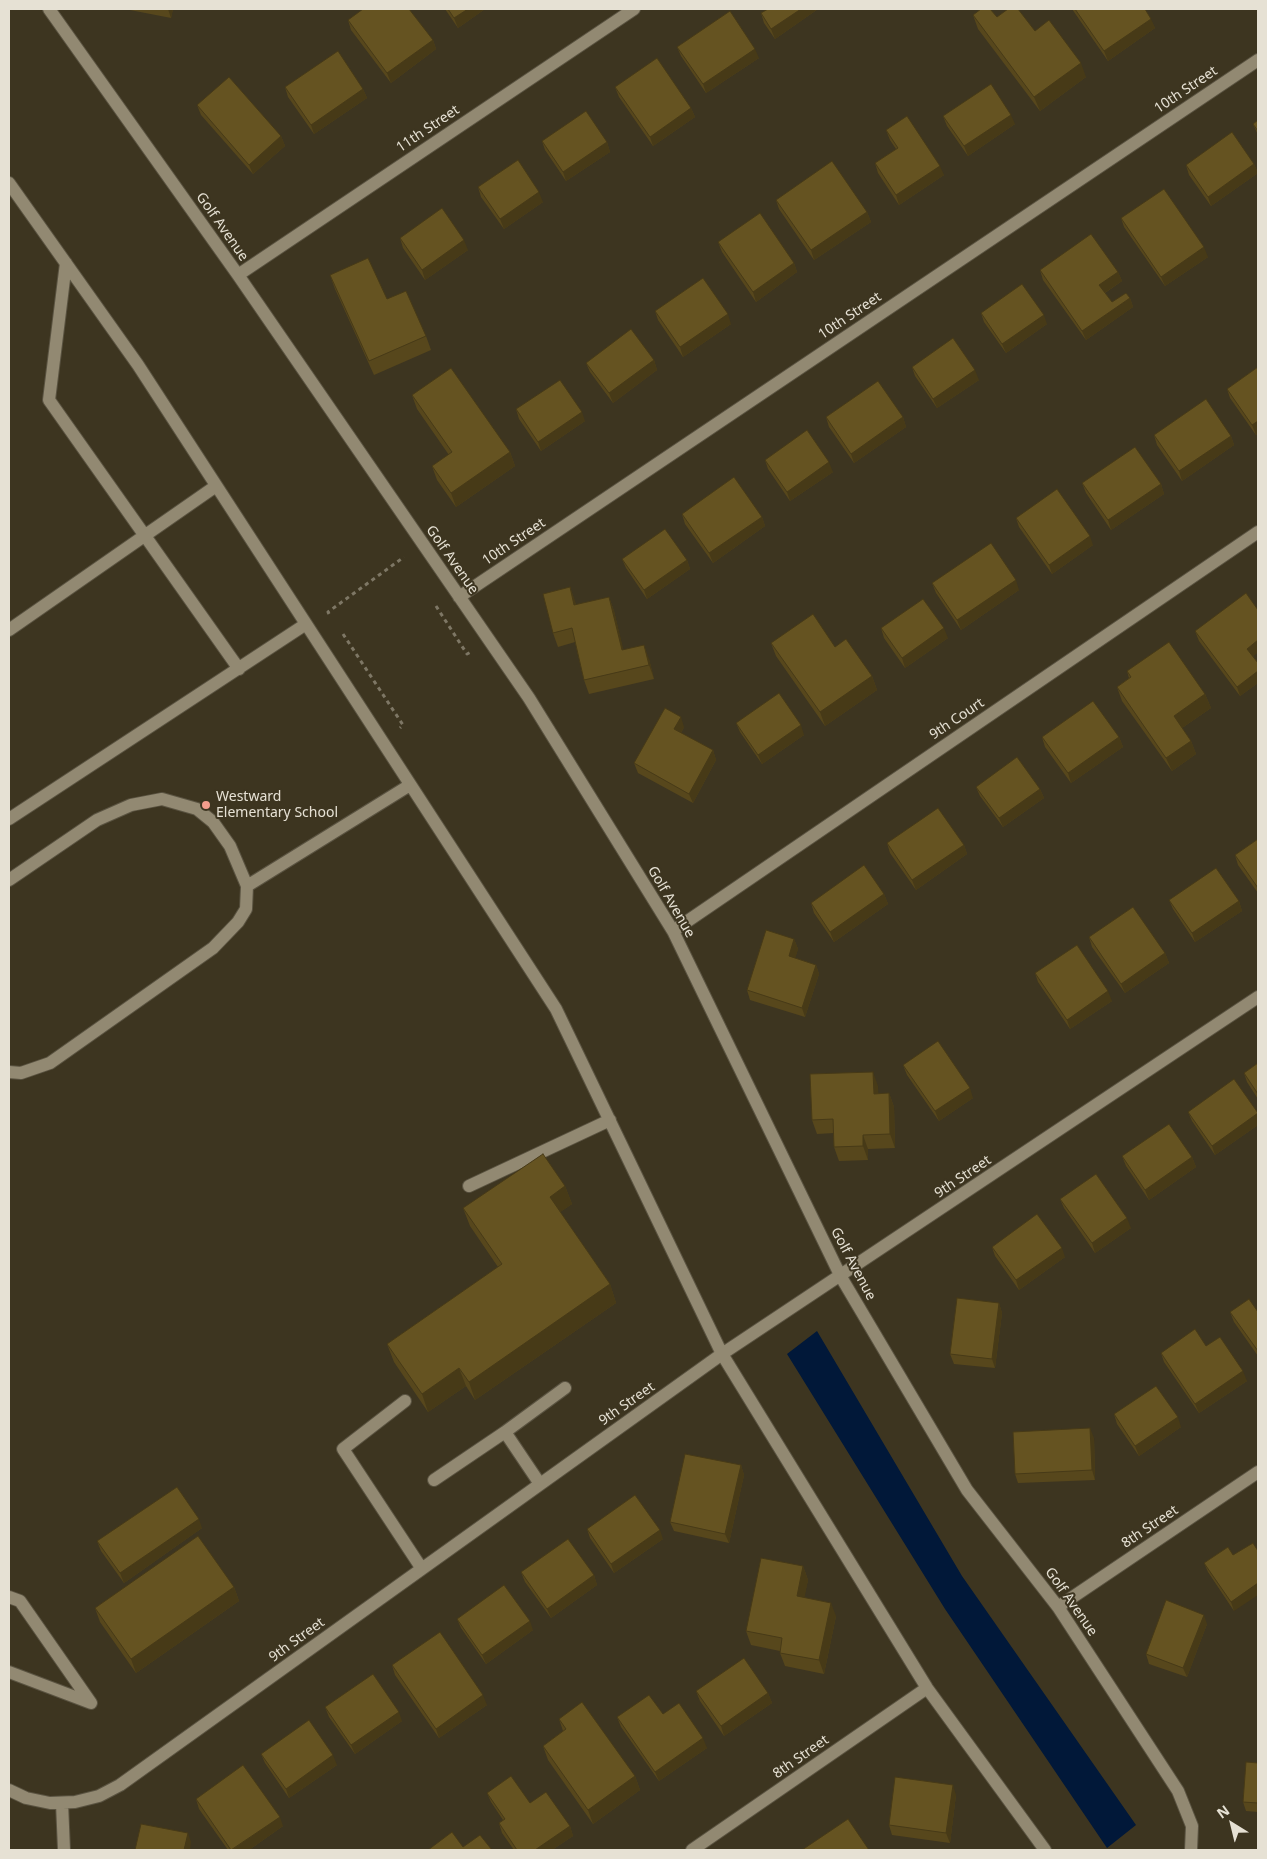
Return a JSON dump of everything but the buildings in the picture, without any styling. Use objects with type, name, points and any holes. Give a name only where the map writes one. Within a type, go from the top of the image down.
[{"type":"street","name":"Golf Avenue","points":[[50,9],[238,274],[529,698],[673,931],[841,1277],[967,1490],[1058,1607],[1178,1791],[1192,1826],[1191,1850]]},
{"type":"street","name":"11th Street","points":[[238,274],[634,9]]},
{"type":"street","name":"10th Street","points":[[459,597],[1258,60]]},
{"type":"street","points":[[9,183],[138,366],[556,1009],[722,1354],[927,1688],[1046,1850]]},
{"type":"street","points":[[66,263],[49,400],[238,669]]},
{"type":"street","points":[[9,630],[216,486]]},
{"type":"street","name":"9th Court","points":[[673,931],[1258,532]]},
{"type":"street","points":[[9,819],[306,624]]},
{"type":"street","points":[[247,886],[410,784]]},
{"type":"street","points":[[9,880],[97,820],[131,805],[162,799],[196,809],[213,822],[230,846],[247,886],[246,909],[238,922],[213,948],[50,1063],[21,1073],[9,1072]]},
{"type":"street","name":"9th Street","points":[[9,1790],[26,1798],[50,1803],[62,1803],[99,1796],[120,1785],[722,1354],[841,1277],[1258,997]]},
{"type":"street","points":[[469,1186],[610,1120]]},
{"type":"street","points":[[434,1480],[505,1432],[565,1388]]},
{"type":"street","points":[[405,1401],[343,1449],[422,1568]]},
{"type":"street","points":[[505,1432],[540,1484]]},
{"type":"street","name":"8th Street","points":[[1058,1607],[1258,1472]]},
{"type":"street","points":[[9,1597],[20,1601],[91,1703],[9,1672]]},
{"type":"street","name":"8th Street","points":[[692,1850],[927,1688]]},
{"type":"street","points":[[62,1803],[64,1850]]},
{"type":"path","points":[[333,620],[328,612],[396,562],[404,557],[409,565]]},
{"type":"path","points":[[435,606],[467,654],[473,651]]},
{"type":"path","points":[[339,628],[403,725],[398,730]]},
{"type":"water","points":[[817,1331],[962,1576],[1136,1825],[1107,1848],[945,1609],[787,1354]]},
{"type":"place","name":"Westward Elementary School","points":[[206,805]]}]
